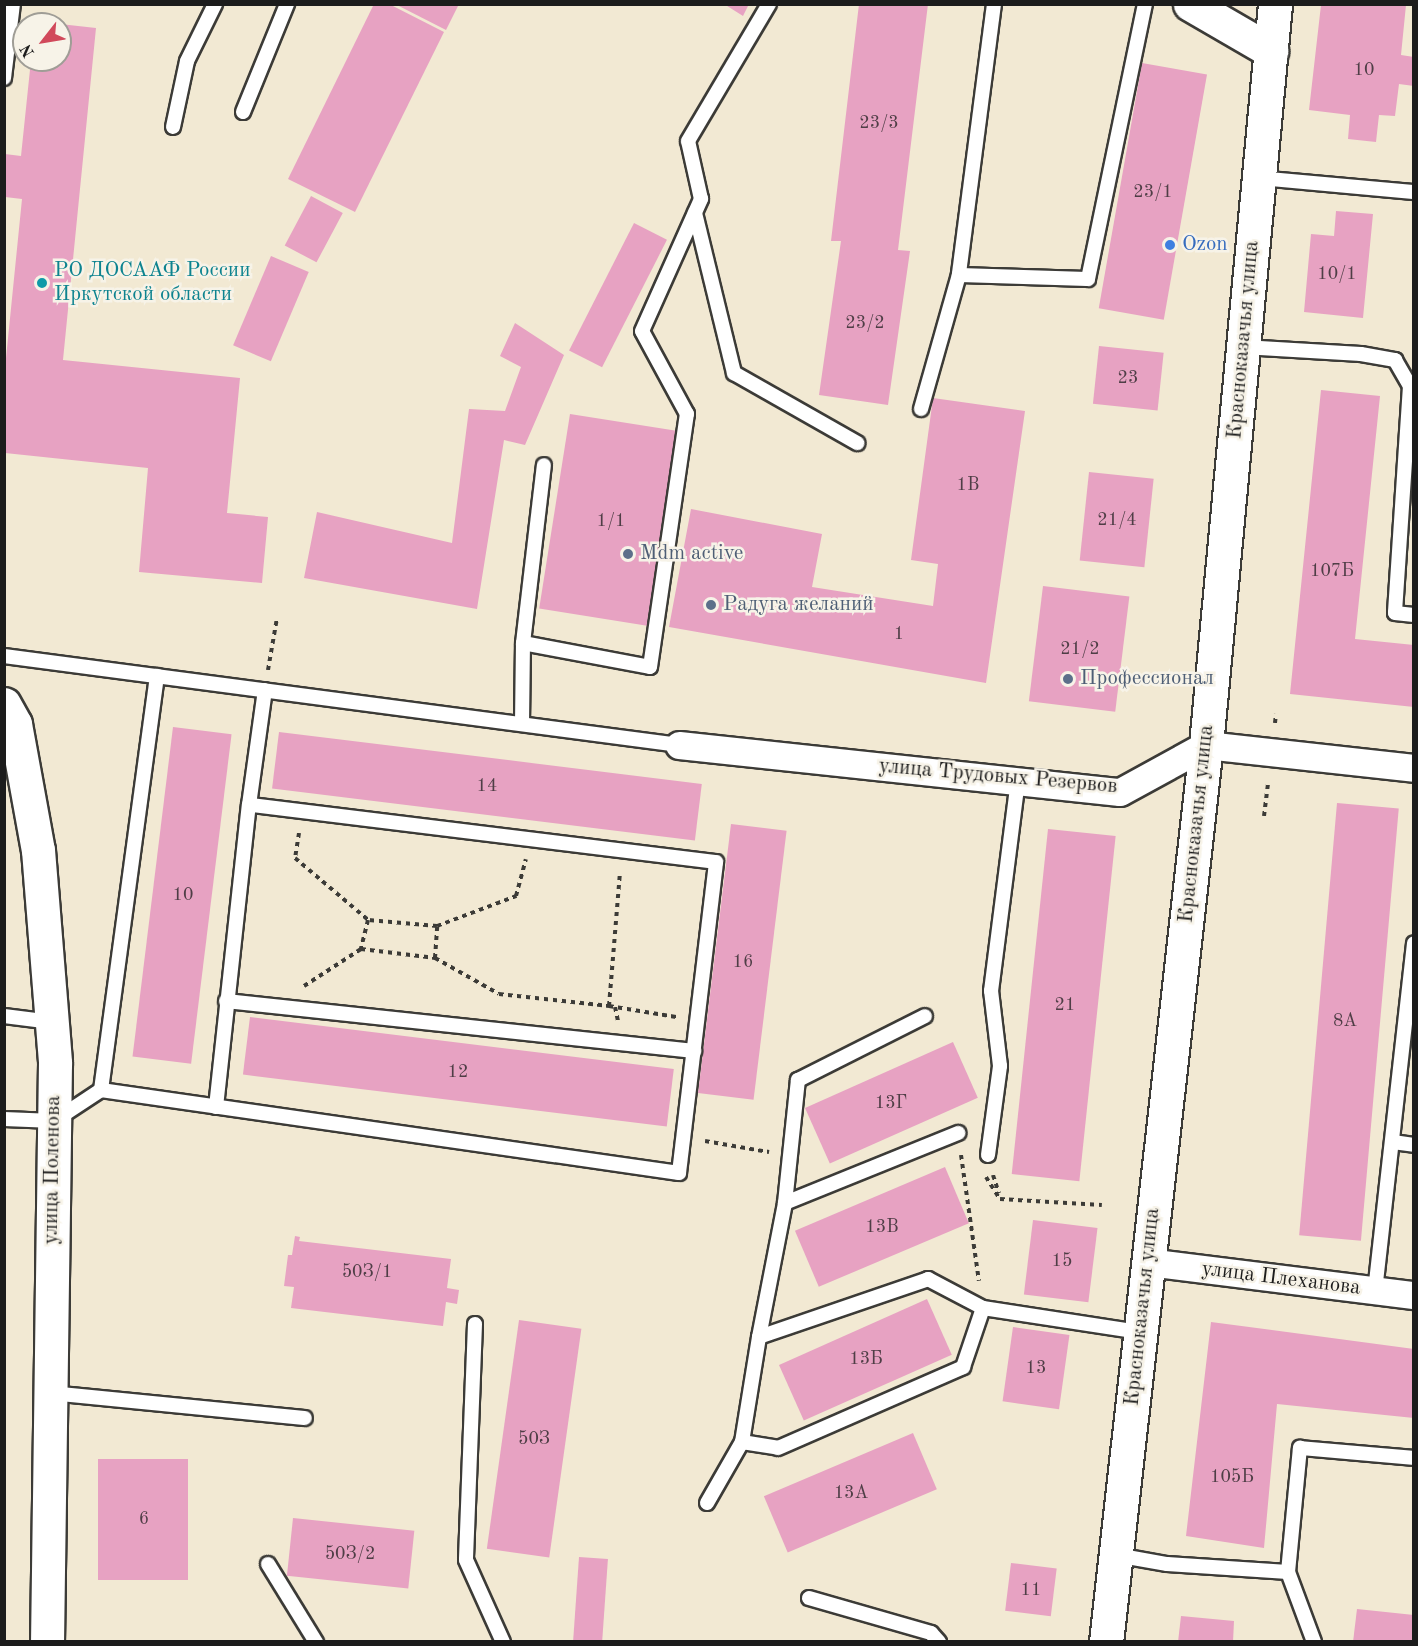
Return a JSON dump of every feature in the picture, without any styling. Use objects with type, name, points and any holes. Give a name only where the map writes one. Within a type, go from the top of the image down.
[{"type":"street","points":[[1190,4],[1271,51]]},
{"type":"street","name":"Красноказачья улица","points":[[1106,1641],[1206,745],[1275,4]]},
{"type":"street","name":"улица Поленова","points":[[4,704],[15,724],[38,849],[52,1022],[54,1121],[47,1641]]},
{"type":"street","name":"улица Трудовых Резервов","points":[[679,745],[1120,792],[1206,745]]},
{"type":"street","points":[[1206,745],[1413,768]]},
{"type":"street","name":"улица Плеханова","points":[[1148,1262],[1413,1295]]},
{"type":"lane","points":[[4,78],[13,4]]},
{"type":"lane","points":[[173,127],[187,61],[215,4]]},
{"type":"lane","points":[[243,112],[287,4]]},
{"type":"lane","points":[[523,643],[650,667],[687,414],[642,331],[701,199],[688,141],[769,4]]},
{"type":"lane","points":[[921,409],[959,275],[994,4]]},
{"type":"lane","points":[[959,275],[1088,279],[1145,4]]},
{"type":"lane","points":[[1259,178],[1413,192]]},
{"type":"lane","points":[[695,213],[734,373],[857,443]]},
{"type":"lane","points":[[1243,347],[1362,354],[1395,360],[1410,386],[1395,613],[1413,615]]},
{"type":"lane","points":[[522,724],[523,643],[544,465]]},
{"type":"lane","points":[[4,656],[679,745]]},
{"type":"lane","points":[[101,1090],[157,676]]},
{"type":"lane","points":[[216,1107],[249,805],[265,690]]},
{"type":"lane","points":[[988,1155],[1000,1066],[991,991],[1018,781]]},
{"type":"lane","points":[[4,1119],[54,1121],[101,1090],[679,1173],[716,862],[249,805]]},
{"type":"lane","points":[[1375,1291],[1413,943]]},
{"type":"lane","points":[[226,1001],[694,1051]]},
{"type":"lane","points":[[4,1016],[52,1022]]},
{"type":"lane","points":[[707,1503],[742,1442],[759,1337],[785,1203],[798,1080],[926,1016]]},
{"type":"lane","points":[[785,1203],[957,1133]]},
{"type":"lane","points":[[1393,1142],[1413,1144]]},
{"type":"lane","points":[[759,1337],[928,1279],[983,1308],[1140,1332]]},
{"type":"lane","points":[[742,1442],[778,1448],[963,1367],[983,1308]]},
{"type":"lane","points":[[475,1324],[466,1560],[503,1641]]},
{"type":"lane","points":[[50,1393],[305,1418]]},
{"type":"lane","points":[[1314,1641],[1288,1572],[1300,1448],[1413,1458]]},
{"type":"lane","points":[[1116,1555],[1167,1564],[1288,1572]]},
{"type":"lane","points":[[268,1564],[316,1641]]},
{"type":"lane","points":[[808,1598],[931,1633],[939,1641]]},
{"type":"path","points":[[265,690],[277,618]]},
{"type":"path","points":[[303,811],[295,858],[368,920],[437,926],[516,896],[531,839]]},
{"type":"path","points":[[609,1006],[622,850]]},
{"type":"path","points":[[361,949],[368,920]]},
{"type":"path","points":[[435,958],[437,926]]},
{"type":"path","points":[[273,1006],[361,949],[435,958],[499,994],[609,1006],[697,1020]]},
{"type":"path","points":[[957,1133],[1000,1199],[1102,1205]]},
{"type":"path","points":[[957,1133],[983,1308]]},
{"type":"path","points":[[684,1137],[790,1155]]},
{"type":"building","points":[[374,4],[389,4],[444,32],[355,212],[288,179]]},
{"type":"building","points":[[395,4],[459,4],[446,30]]},
{"type":"building","points":[[724,4],[749,4],[743,16]]},
{"type":"building","points":[[859,4],[928,4],[898,250],[910,251],[888,405],[819,395],[841,241],[831,241]]},
{"type":"building","points":[[1321,5],[1406,5],[1401,55],[1414,57],[1414,86],[1399,84],[1395,116],[1379,115],[1376,142],[1348,139],[1350,115],[1309,110]]},
{"type":"building","name":"РО ДОСААФ России Иркутской области","points":[[72,25],[96,28],[63,360],[240,378],[227,513],[268,517],[262,583],[139,572],[148,468],[5,453],[5,368],[22,199],[5,197],[5,154],[21,156],[30,72],[72,72]]},
{"type":"building","points":[[1142,63],[1207,74],[1164,320],[1099,308]]},
{"type":"building","points":[[311,196],[343,213],[316,262],[285,245]]},
{"type":"building","points":[[1336,211],[1373,214],[1363,318],[1304,312],[1311,234],[1334,236]]},
{"type":"building","points":[[634,223],[667,240],[602,367],[569,350]]},
{"type":"building","points":[[271,256],[309,272],[271,361],[233,345]]},
{"type":"building","points":[[515,323],[564,355],[525,445],[504,440],[477,609],[304,578],[317,512],[452,543],[469,409],[505,411],[521,367],[500,356]]},
{"type":"building","points":[[1099,346],[1164,353],[1158,410],[1093,404]]},
{"type":"building","points":[[1321,390],[1380,396],[1355,639],[1414,645],[1414,707],[1290,694]]},
{"type":"building","points":[[933,398],[1025,411],[986,683],[669,627],[691,509],[822,534],[812,587],[933,606],[938,564],[911,560]]},
{"type":"building","points":[[570,414],[683,432],[652,626],[539,609]]},
{"type":"building","points":[[1089,472],[1154,479],[1144,567],[1080,561]]},
{"type":"building","points":[[1043,586],[1129,597],[1115,712],[1029,701]]},
{"type":"building","points":[[173,727],[232,734],[191,1064],[133,1057]]},
{"type":"building","points":[[279,732],[702,784],[695,840],[272,789]]},
{"type":"building","points":[[1337,803],[1399,808],[1361,1241],[1299,1235]]},
{"type":"building","points":[[731,824],[787,831],[754,1100],[698,1093]]},
{"type":"building","points":[[1048,829],[1116,836],[1079,1181],[1012,1174]]},
{"type":"building","points":[[250,1017],[674,1069],[667,1127],[243,1075]]},
{"type":"building","points":[[953,1042],[978,1098],[830,1164],[805,1108]]},
{"type":"building","points":[[945,1167],[969,1223],[819,1287],[795,1231]]},
{"type":"building","points":[[1033,1220],[1098,1228],[1088,1302],[1024,1294]]},
{"type":"building","points":[[295,1236],[300,1237],[299,1241],[451,1259],[447,1288],[459,1290],[457,1304],[446,1302],[443,1326],[291,1308],[294,1287],[284,1286],[288,1255],[292,1255]]},
{"type":"building","points":[[927,1299],[952,1355],[804,1421],[779,1365]]},
{"type":"building","points":[[519,1320],[581,1329],[549,1558],[487,1549]]},
{"type":"building","points":[[1211,1322],[1414,1349],[1414,1418],[1277,1404],[1264,1548],[1186,1536]]},
{"type":"building","points":[[1013,1327],[1069,1335],[1059,1409],[1003,1401]]},
{"type":"building","points":[[913,1433],[937,1489],[788,1552],[764,1496]]},
{"type":"building","points":[[98,1459],[188,1459],[188,1580],[98,1580]]},
{"type":"building","points":[[293,1518],[414,1531],[408,1588],[287,1576]]},
{"type":"building","points":[[579,1557],[608,1559],[602,1642],[573,1642]]},
{"type":"building","points":[[1011,1563],[1057,1569],[1051,1616],[1005,1611]]},
{"type":"building","points":[[1357,1609],[1414,1615],[1414,1642],[1353,1642]]},
{"type":"building","points":[[1181,1616],[1234,1621],[1233,1642],[1178,1642]]},
{"type":"place","name":"Ozon","points":[[1170,245]]},
{"type":"place","name":"РО ДОСААФ России Иркутской области","points":[[42,283]]},
{"type":"place","name":"Mdm active","points":[[628,554]]},
{"type":"place","name":"Радуга желаний","points":[[711,605]]},
{"type":"place","name":"Профессионал","points":[[1068,679]]}]
